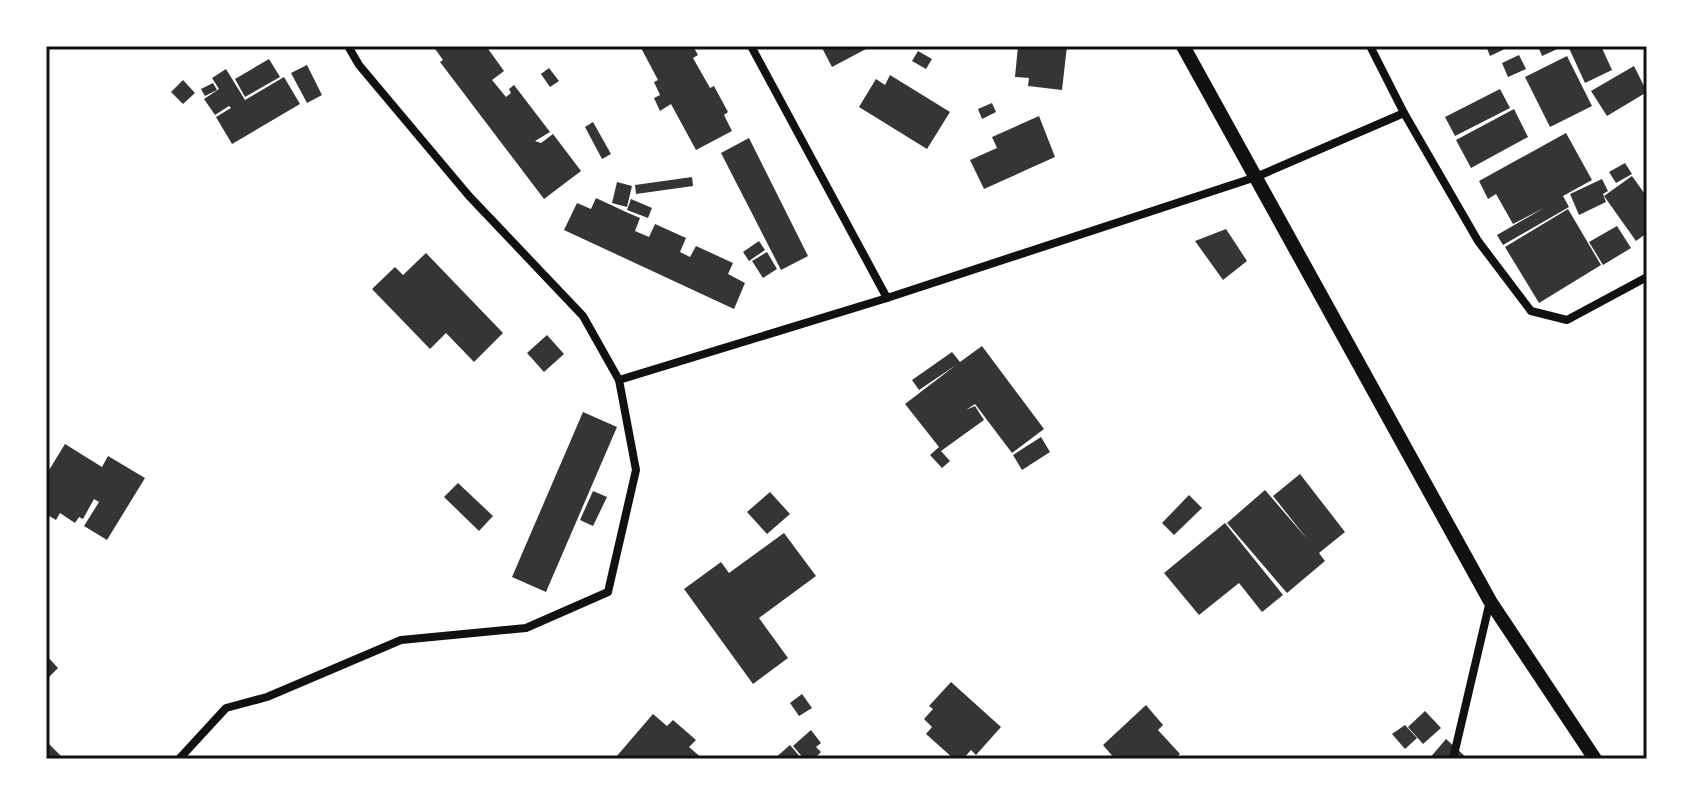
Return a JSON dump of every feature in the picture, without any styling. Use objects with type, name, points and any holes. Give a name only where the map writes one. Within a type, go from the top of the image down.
[{"type":"street","points":[[179,759],[226,708],[267,697],[401,640],[526,628],[608,592],[636,470],[619,380],[583,316],[469,196],[359,65],[348,46]]},
{"type":"street","points":[[751,46],[887,298]]},
{"type":"street","points":[[1183,46],[1490,601],[1595,759]]},
{"type":"street","points":[[1370,46],[1404,113],[1478,241],[1531,311],[1567,320],[1647,277]]},
{"type":"street","points":[[619,380],[887,298],[1256,177],[1404,113]]},
{"type":"street","points":[[1453,759],[1490,601]]},
{"type":"building","points":[[433,46],[486,46],[504,71],[492,80],[506,97],[514,85],[550,132],[535,141],[541,143],[553,134],[581,171],[544,199],[440,62],[443,60]]},
{"type":"building","points":[[640,46],[693,46],[698,55],[693,58],[728,112],[724,115],[732,131],[696,150],[671,104],[660,111],[654,98],[660,95],[654,82],[658,80]]},
{"type":"building","points":[[821,46],[864,46],[866,49],[832,67]]},
{"type":"building","points":[[1018,46],[1067,46],[1062,90],[1028,86],[1029,78],[1015,77]]},
{"type":"building","points":[[1486,46],[1511,46],[1490,56]]},
{"type":"building","points":[[1538,46],[1564,46],[1542,56]]},
{"type":"building","points":[[1568,46],[1601,46],[1612,70],[1585,83]]},
{"type":"building","points":[[918,51],[932,59],[926,69],[912,61]]},
{"type":"building","points":[[1519,55],[1526,69],[1508,77],[1502,63]]},
{"type":"building","points":[[1567,56],[1592,106],[1550,127],[1525,77]]},
{"type":"building","points":[[269,59],[280,77],[245,97],[235,79]]},
{"type":"building","points":[[307,65],[322,95],[307,103],[291,73]]},
{"type":"building","points":[[1634,66],[1647,92],[1607,116],[1591,91]]},
{"type":"building","points":[[549,68],[559,81],[550,87],[541,74]]},
{"type":"building","points":[[226,69],[245,100],[284,77],[300,104],[232,144],[216,117],[231,108],[229,106],[215,115],[204,99],[219,89],[212,78]]},
{"type":"building","points":[[890,75],[950,112],[927,149],[859,107],[876,79],[885,85]]},
{"type":"building","points":[[183,80],[195,93],[183,104],[171,92]]},
{"type":"building","points":[[213,83],[217,90],[205,96],[201,89]]},
{"type":"building","points":[[1500,89],[1510,108],[1455,136],[1445,117]]},
{"type":"building","points":[[992,103],[996,112],[982,119],[978,109]]},
{"type":"building","points":[[1514,109],[1528,137],[1471,168],[1456,140]]},
{"type":"building","points":[[1039,116],[1055,157],[984,189],[970,160],[997,148],[992,137]]},
{"type":"building","points":[[593,122],[611,154],[602,159],[585,127]]},
{"type":"building","points":[[1566,133],[1592,180],[1563,196],[1569,207],[1503,245],[1497,235],[1544,208],[1513,224],[1496,194],[1488,199],[1479,181]]},
{"type":"building","points":[[749,138],[808,256],[781,270],[721,153]]},
{"type":"building","points":[[1625,163],[1632,174],[1616,183],[1609,172]]},
{"type":"building","points":[[1632,176],[1647,197],[1647,233],[1636,241],[1604,196]]},
{"type":"building","points":[[692,177],[693,186],[636,194],[635,185]]},
{"type":"building","points":[[1602,179],[1608,191],[1603,194],[1606,202],[1579,215],[1570,194]]},
{"type":"building","points":[[617,182],[632,186],[627,207],[612,203]]},
{"type":"building","points":[[596,198],[640,218],[635,231],[649,237],[655,224],[686,238],[680,252],[690,257],[696,246],[733,263],[728,274],[745,283],[734,309],[564,230],[577,203],[591,209]]},
{"type":"building","points":[[631,199],[652,208],[648,218],[627,210]]},
{"type":"building","points":[[1568,209],[1601,265],[1539,303],[1505,247]]},
{"type":"building","points":[[1617,226],[1631,248],[1603,265],[1589,242]]},
{"type":"building","points":[[1226,229],[1247,261],[1223,280],[1195,241]]},
{"type":"building","points":[[759,241],[765,250],[749,261],[743,252]]},
{"type":"building","points":[[767,252],[777,269],[763,278],[752,261]]},
{"type":"building","points":[[426,253],[503,333],[474,362],[446,333],[430,349],[372,289],[395,267],[403,275]]},
{"type":"building","points":[[547,335],[564,354],[544,372],[527,353]]},
{"type":"building","points":[[982,346],[1044,429],[1012,453],[975,404],[966,410],[975,406],[984,420],[941,451],[950,461],[942,468],[930,455],[939,447],[905,404],[956,365],[919,390],[912,380],[952,352],[960,362]]},
{"type":"building","points":[[583,412],[617,427],[546,592],[512,577]]},
{"type":"building","points":[[1041,437],[1050,452],[1022,470],[1013,455]]},
{"type":"building","points":[[65,444],[102,467],[108,456],[145,478],[107,540],[84,526],[99,502],[94,499],[83,519],[79,517],[75,523],[60,513],[56,520],[46,514],[46,475]]},
{"type":"building","points":[[1300,474],[1345,532],[1319,553],[1325,561],[1287,593],[1227,523],[1265,490],[1308,540],[1273,496]]},
{"type":"building","points":[[458,483],[493,516],[479,531],[444,497]]},
{"type":"building","points":[[593,491],[607,497],[593,526],[580,520]]},
{"type":"building","points":[[770,492],[790,514],[767,534],[747,512]]},
{"type":"building","points":[[1189,495],[1202,508],[1174,535],[1162,523]]},
{"type":"building","points":[[1225,523],[1283,595],[1262,612],[1239,583],[1199,615],[1164,573]]},
{"type":"building","points":[[784,533],[816,576],[759,618],[788,658],[753,684],[684,589],[721,562],[729,573]]},
{"type":"building","points":[[46,655],[58,668],[46,680]]},
{"type":"building","points":[[951,682],[1001,727],[976,755],[971,750],[963,759],[954,759],[926,734],[932,727],[924,719],[933,709],[929,706]]},
{"type":"building","points":[[802,694],[812,708],[799,716],[790,703]]},
{"type":"building","points":[[1146,705],[1163,725],[1158,730],[1180,754],[1174,759],[1115,759],[1103,745]]},
{"type":"building","points":[[1425,711],[1441,728],[1423,744],[1408,727]]},
{"type":"building","points":[[653,714],[667,726],[673,720],[696,740],[689,747],[703,759],[616,757]]},
{"type":"building","points":[[1405,725],[1417,738],[1405,749],[1392,734]]},
{"type":"building","points":[[811,730],[821,743],[816,747],[821,752],[814,759],[804,759],[793,746]]},
{"type":"building","points":[[1446,739],[1468,759],[1429,759]]},
{"type":"building","points":[[46,741],[62,757],[46,759]]},
{"type":"building","points":[[790,745],[802,759],[774,759]]}]
